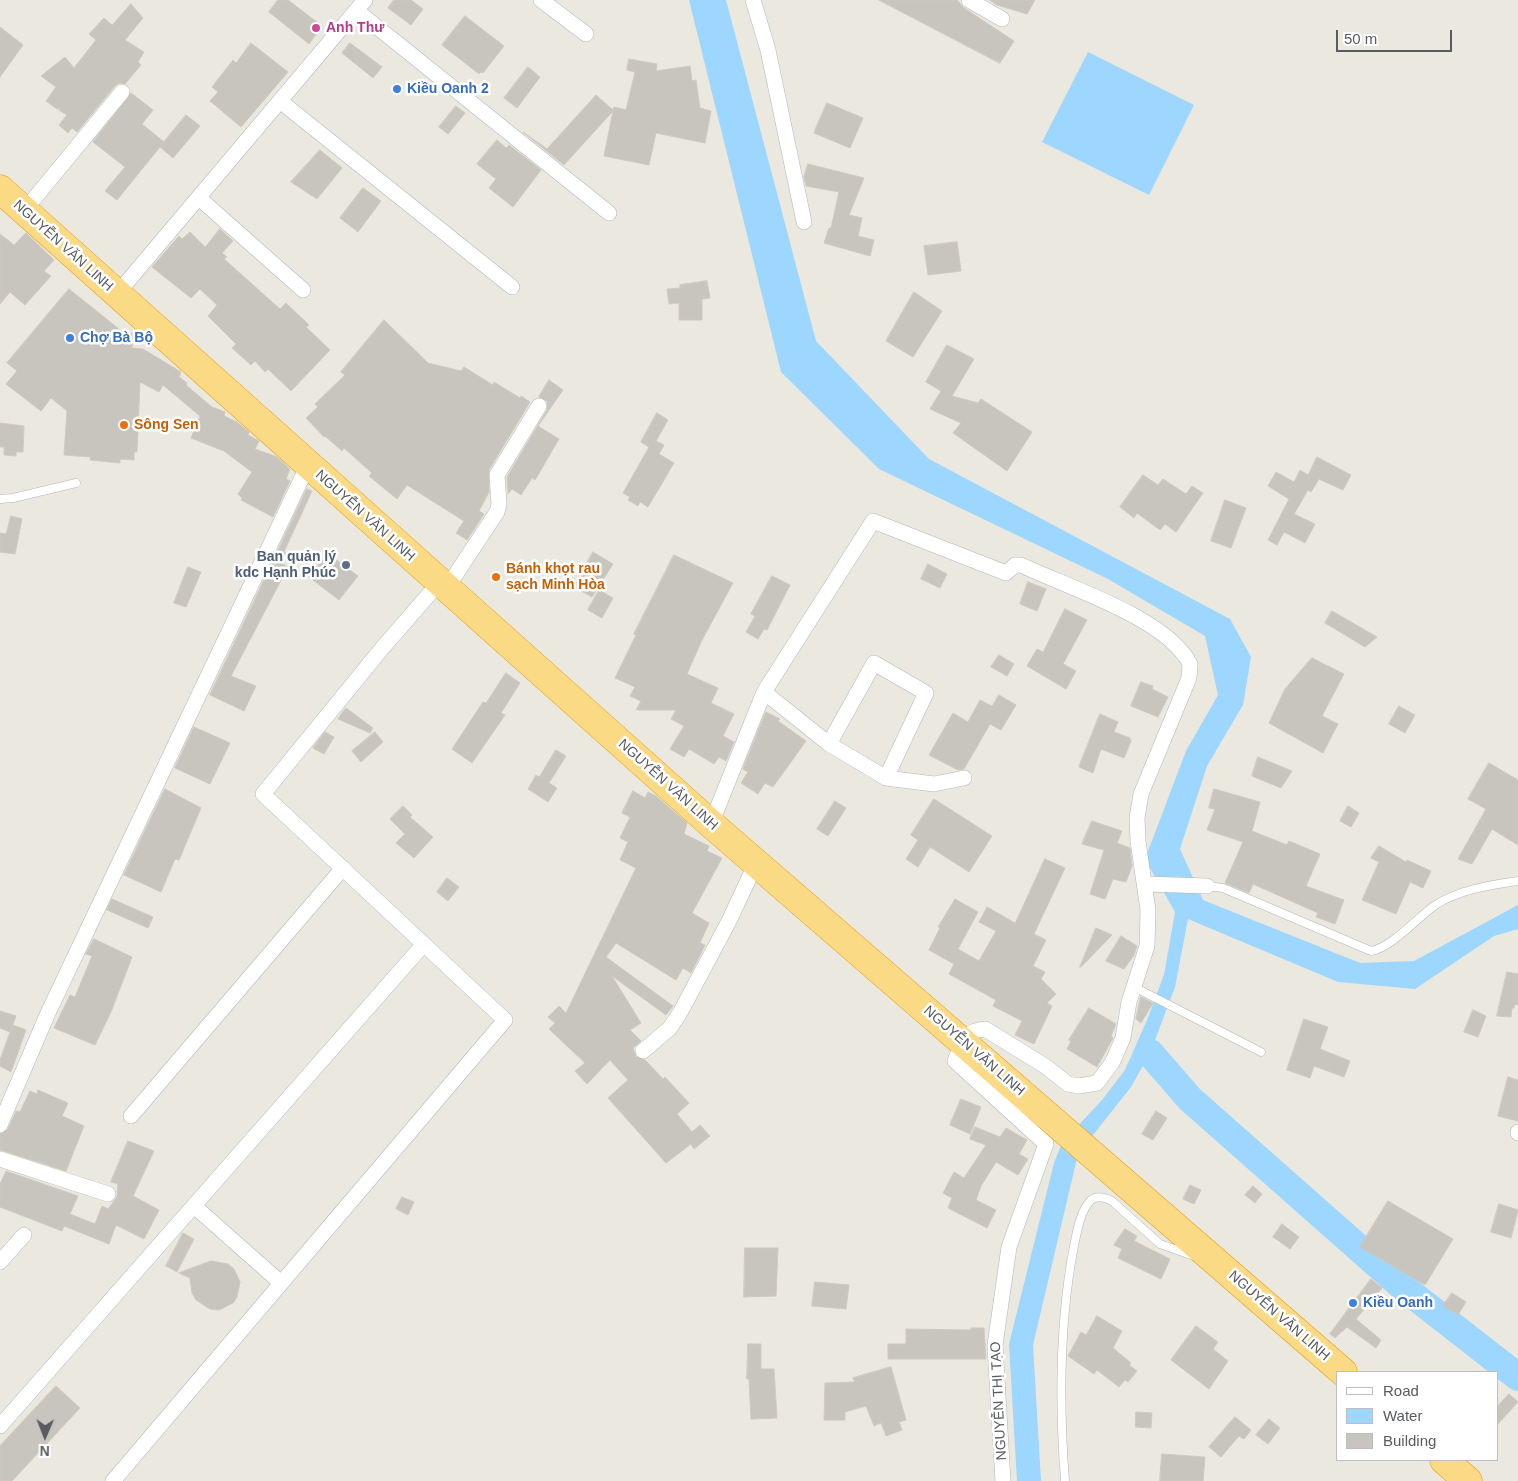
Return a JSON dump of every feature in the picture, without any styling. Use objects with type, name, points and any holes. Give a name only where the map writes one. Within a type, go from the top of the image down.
[{"type":"highway","name":"NGUYỄN VĂN LINH","points":[[1,193],[24,211],[710,824],[986,1060],[1128,1187],[1342,1371]]},
{"type":"highway","points":[[1445,1461],[1468,1481]]},
{"type":"street","points":[[542,0],[586,34]]},
{"type":"street","points":[[753,0],[768,50],[804,222]]},
{"type":"street","points":[[969,0],[1002,19]]},
{"type":"street","points":[[117,294],[361,6],[609,213]]},
{"type":"street","points":[[24,211],[122,92]]},
{"type":"street","points":[[280,101],[512,287]]},
{"type":"street","points":[[199,198],[303,290]]},
{"type":"street","points":[[113,1481],[505,1020],[263,794],[384,646],[443,586],[496,512],[499,504],[497,475],[538,406]]},
{"type":"street","points":[[1,1119],[48,1013],[308,465]]},
{"type":"street","points":[[710,824],[764,692],[873,521],[1006,573],[1015,565],[1021,565],[1134,616],[1154,628],[1175,646],[1190,664],[1189,678],[1141,794],[1136,818],[1138,842],[1152,884],[1147,946],[1134,988],[1124,1038],[1112,1063],[1097,1083],[1079,1086],[1068,1084],[1045,1066],[985,1029],[975,1030],[963,1041]]},
{"type":"street","points":[[829,744],[874,664],[926,693],[886,778]]},
{"type":"street","points":[[764,692],[829,744],[886,778],[934,784],[964,778]]},
{"type":"street","points":[[643,1051],[670,1028],[681,1010],[729,920],[756,863]]},
{"type":"street","points":[[131,1116],[343,868]]},
{"type":"street","points":[[1152,884],[1207,886]]},
{"type":"street","points":[[0,1426],[424,944]]},
{"type":"street","name":"NGUYỄN THỊ TẠO","points":[[963,1041],[955,1061],[1046,1144],[1009,1247],[995,1345],[1003,1481]]},
{"type":"street","points":[[0,1159],[108,1194]]},
{"type":"street","points":[[194,1206],[281,1283]]},
{"type":"street","points":[[0,1262],[24,1235]]},
{"type":"lane","points":[[0,499],[76,483]]},
{"type":"lane","points":[[1207,886],[1223,888],[1371,951],[1384,946],[1434,906],[1449,898],[1518,881]]},
{"type":"lane","points":[[1134,988],[1261,1052]]},
{"type":"lane","points":[[1065,1481],[1060,1388],[1065,1305],[1079,1223],[1091,1200],[1103,1197],[1112,1200],[1160,1244],[1189,1256],[1209,1256]]},
{"type":"water","points":[[689,0],[726,0],[816,341],[929,459],[1230,619],[1251,657],[1243,705],[1207,766],[1180,849],[1203,900],[1360,963],[1414,961],[1518,905],[1518,929],[1494,936],[1415,989],[1338,982],[1188,919],[1175,987],[1150,1053],[1131,1087],[1078,1154],[1033,1345],[1041,1481],[1017,1481],[1009,1344],[1054,1163],[1062,1143],[1102,1100],[1125,1070],[1164,975],[1175,912],[1145,859],[1186,751],[1218,695],[1205,636],[1108,579],[879,469],[781,372]]},
{"type":"water","points":[[1088,52],[1194,105],[1149,195],[1042,142]]},
{"type":"building","points":[[278,0],[288,0],[322,26],[309,44],[269,12]]},
{"type":"building","points":[[394,0],[411,0],[423,9],[411,25],[388,8]]},
{"type":"building","points":[[879,0],[957,0],[964,8],[1014,41],[1000,63]]},
{"type":"building","points":[[990,0],[1035,0],[1027,14],[997,5]]},
{"type":"building","points":[[131,4],[143,18],[125,40],[144,52],[138,62],[141,65],[125,84],[119,83],[115,86],[77,132],[72,128],[68,133],[59,125],[67,115],[59,110],[61,108],[57,109],[46,101],[56,87],[41,76],[65,57],[74,68],[96,40],[89,34],[104,18],[112,25]]},
{"type":"building","points":[[465,16],[504,46],[483,73],[479,74],[442,45]]},
{"type":"building","points":[[0,27],[23,45],[0,77]]},
{"type":"building","points":[[251,43],[288,72],[241,127],[210,101],[218,92],[212,87],[233,60],[236,63]]},
{"type":"building","points":[[350,43],[382,67],[373,78],[342,53]]},
{"type":"building","points":[[629,59],[657,64],[656,71],[690,66],[692,81],[696,80],[700,108],[711,111],[705,143],[656,133],[649,165],[604,156],[613,111],[564,165],[523,132],[547,149],[596,95],[613,110],[614,107],[626,110],[635,72],[627,70]]},
{"type":"building","points":[[528,67],[540,77],[517,108],[504,98]]},
{"type":"building","points":[[131,93],[153,110],[142,124],[164,142],[117,200],[105,191],[125,167],[93,142]]},
{"type":"building","points":[[827,103],[863,118],[850,148],[814,133]]},
{"type":"building","points":[[456,106],[465,113],[448,134],[439,127]]},
{"type":"building","points":[[186,115],[200,126],[173,158],[160,147]]},
{"type":"building","points":[[497,140],[506,148],[509,145],[541,170],[513,207],[489,188],[496,179],[477,164]]},
{"type":"building","points":[[320,150],[342,168],[317,199],[291,182]]},
{"type":"building","points":[[808,164],[864,178],[849,215],[862,218],[858,236],[874,240],[870,256],[824,243],[829,228],[831,228],[839,192],[806,186],[804,177]]},
{"type":"building","points":[[363,188],[381,201],[358,232],[340,218]]},
{"type":"building","points":[[220,229],[233,241],[222,253],[227,257],[224,259],[280,309],[286,303],[309,325],[306,327],[330,350],[291,391],[268,369],[265,372],[255,361],[251,365],[232,348],[236,344],[208,316],[217,305],[200,289],[191,298],[152,267],[179,236],[182,239],[190,232],[205,247]]},
{"type":"building","points":[[26,233],[54,260],[44,271],[51,276],[25,305],[10,292],[0,304],[0,234],[14,245]]},
{"type":"building","points":[[957,242],[961,271],[928,275],[924,246]]},
{"type":"building","points":[[707,281],[710,298],[702,299],[702,320],[679,320],[679,303],[669,304],[667,289],[680,288],[680,285]]},
{"type":"building","points":[[69,289],[124,333],[133,333],[132,348],[143,349],[181,372],[179,377],[187,383],[186,385],[212,407],[225,412],[224,416],[237,422],[249,432],[248,435],[259,441],[255,449],[277,457],[290,469],[286,479],[290,481],[273,517],[241,500],[242,498],[238,494],[252,472],[224,451],[191,438],[200,416],[163,385],[159,392],[140,382],[137,452],[134,452],[134,460],[120,459],[120,463],[90,460],[91,457],[64,455],[67,411],[51,398],[41,411],[6,384],[17,371],[7,363]]},
{"type":"building","points":[[914,292],[942,311],[913,357],[886,341]]},
{"type":"building","points":[[384,320],[428,363],[461,371],[464,367],[493,385],[494,382],[530,402],[489,470],[489,492],[479,511],[484,514],[467,540],[456,533],[464,521],[407,485],[397,499],[369,476],[372,473],[344,448],[342,451],[324,437],[306,418],[318,407],[315,404],[345,375],[341,372]]},
{"type":"building","points":[[947,345],[974,359],[952,396],[978,403],[981,399],[1032,432],[1007,471],[953,433],[961,423],[930,409],[941,391],[926,382]]},
{"type":"building","points":[[549,380],[563,390],[538,426],[559,439],[535,480],[532,478],[521,495],[512,489],[508,494],[507,477],[547,410],[547,401],[539,397]]},
{"type":"building","points":[[657,413],[668,420],[656,441],[664,445],[659,454],[674,463],[648,507],[640,502],[638,506],[628,500],[630,497],[623,493],[649,447],[641,442]]},
{"type":"building","points":[[0,423],[24,426],[23,452],[16,452],[16,456],[4,455],[4,447],[0,447]]},
{"type":"building","points":[[1317,457],[1351,475],[1343,490],[1319,479],[1311,492],[1308,490],[1294,514],[1315,524],[1305,543],[1284,532],[1277,545],[1268,540],[1289,499],[1268,486],[1276,472],[1294,482],[1300,470],[1308,475]]},
{"type":"building","points":[[1143,475],[1158,485],[1163,479],[1186,494],[1192,486],[1203,493],[1176,532],[1165,524],[1160,530],[1137,513],[1134,518],[1120,507]]},
{"type":"building","points":[[307,489],[312,491],[284,552],[286,553],[281,563],[288,567],[231,676],[256,686],[244,711],[210,695]]},
{"type":"building","points":[[1225,500],[1246,508],[1231,548],[1211,541]]},
{"type":"building","points":[[11,516],[22,519],[15,554],[0,552],[0,533],[6,534]]},
{"type":"building","points":[[593,552],[613,564],[592,597],[574,587]]},
{"type":"building","points":[[327,553],[358,576],[339,600],[309,577]]},
{"type":"building","points":[[674,555],[733,583],[702,640],[687,674],[718,688],[711,703],[734,714],[723,736],[734,742],[726,761],[719,757],[714,764],[689,749],[684,757],[670,749],[684,726],[671,719],[676,710],[636,710],[641,701],[630,696],[635,687],[615,678],[636,635],[634,634]]},
{"type":"building","points":[[928,564],[947,574],[940,588],[921,579]]},
{"type":"building","points":[[188,567],[201,572],[186,607],[174,603]]},
{"type":"building","points":[[772,576],[790,585],[767,630],[764,629],[758,639],[746,632],[755,616],[751,614]]},
{"type":"building","points":[[1028,582],[1046,589],[1037,611],[1020,604]]},
{"type":"building","points":[[599,590],[613,598],[602,618],[588,610]]},
{"type":"building","points":[[1065,609],[1087,620],[1063,664],[1076,671],[1066,689],[1027,666],[1037,649],[1043,652]]},
{"type":"building","points":[[1332,611],[1377,637],[1365,647],[1325,623]]},
{"type":"building","points":[[999,655],[1014,664],[1007,676],[991,667]]},
{"type":"building","points":[[1312,658],[1344,674],[1322,716],[1338,724],[1323,753],[1269,723],[1285,689]]},
{"type":"building","points":[[506,673],[520,683],[501,713],[505,715],[472,763],[452,749],[483,702],[486,703]]},
{"type":"building","points":[[1141,682],[1153,686],[1152,689],[1168,697],[1158,717],[1131,706]]},
{"type":"building","points":[[999,695],[1016,705],[1001,730],[990,724],[964,769],[958,770],[929,755],[953,713],[968,722],[980,700],[992,706]]},
{"type":"building","points":[[1399,706],[1415,715],[1405,733],[1389,724]]},
{"type":"building","points":[[346,708],[373,728],[370,733],[338,719]]},
{"type":"building","points":[[766,712],[780,719],[778,721],[806,741],[773,787],[765,783],[758,794],[741,783],[748,772],[743,769]]},
{"type":"building","points":[[1100,714],[1118,722],[1114,732],[1130,738],[1131,741],[1124,758],[1101,749],[1093,773],[1079,767]]},
{"type":"building","points":[[194,727],[230,743],[210,784],[175,768]]},
{"type":"building","points":[[325,732],[334,737],[324,754],[313,748]]},
{"type":"building","points":[[375,732],[383,742],[361,762],[352,751]]},
{"type":"building","points":[[556,750],[566,756],[549,783],[557,788],[548,802],[528,789],[536,775],[539,777]]},
{"type":"building","points":[[1258,757],[1292,771],[1281,788],[1252,776]]},
{"type":"building","points":[[1489,763],[1518,780],[1518,845],[1492,829],[1472,864],[1458,859],[1486,809],[1468,799]]},
{"type":"building","points":[[165,789],[201,808],[179,860],[175,859],[161,892],[124,875]]},
{"type":"building","points":[[1214,789],[1260,802],[1252,831],[1287,845],[1289,841],[1320,854],[1306,886],[1344,900],[1335,924],[1316,917],[1318,913],[1253,884],[1249,893],[1225,883],[1243,842],[1207,830],[1215,809],[1209,808]]},
{"type":"building","points":[[633,791],[645,798],[648,792],[656,796],[687,823],[684,834],[709,846],[707,851],[722,858],[692,913],[709,923],[700,943],[705,945],[691,973],[683,968],[676,980],[616,943],[606,957],[673,1006],[666,1015],[612,976],[641,1023],[630,1030],[641,1041],[633,1048],[636,1057],[645,1060],[663,1079],[665,1077],[689,1103],[677,1114],[692,1132],[700,1125],[710,1136],[694,1149],[691,1144],[666,1163],[608,1098],[628,1080],[610,1060],[587,1084],[575,1071],[585,1063],[549,1029],[555,1023],[548,1017],[559,1006],[566,1013],[636,868],[620,860],[628,842],[620,838],[630,817],[622,813]]},
{"type":"building","points":[[934,799],[992,836],[969,872],[930,847],[918,867],[906,859],[918,840],[911,835]]},
{"type":"building","points":[[835,801],[846,808],[828,836],[817,829]]},
{"type":"building","points":[[403,806],[412,815],[410,817],[433,837],[414,858],[396,843],[405,834],[390,819]]},
{"type":"building","points":[[1348,806],[1359,813],[1351,827],[1340,821]]},
{"type":"building","points":[[1092,821],[1122,831],[1117,843],[1130,848],[1132,866],[1126,882],[1113,879],[1105,899],[1090,894],[1104,850],[1082,844]]},
{"type":"building","points":[[1379,846],[1406,862],[1407,860],[1431,871],[1423,888],[1410,882],[1396,914],[1362,900],[1379,862],[1371,858]]},
{"type":"building","points":[[1045,859],[1065,868],[1034,934],[1046,940],[1033,966],[1045,972],[1041,979],[1056,994],[1047,1003],[1052,1006],[1034,1044],[1015,1035],[1022,1021],[993,1006],[996,1000],[949,974],[954,964],[929,950],[940,928],[938,927],[955,899],[978,912],[958,949],[979,961],[996,931],[979,922],[987,907],[1015,923]]},
{"type":"building","points":[[447,878],[459,887],[448,901],[437,892]]},
{"type":"building","points":[[112,899],[153,917],[148,928],[107,910]]},
{"type":"building","points":[[1096,928],[1112,935],[1080,967]]},
{"type":"building","points":[[1121,936],[1137,946],[1134,955],[1124,969],[1106,961]]},
{"type":"building","points":[[94,939],[132,957],[111,1012],[95,1045],[54,1028],[70,995],[75,997],[92,956],[86,954]]},
{"type":"building","points":[[1507,972],[1518,974],[1518,1005],[1515,1004],[1514,1008],[1512,1008],[1511,1017],[1497,1016]]},
{"type":"building","points":[[1141,997],[1153,1003],[1141,1023],[1136,1019]]},
{"type":"building","points":[[1089,1008],[1116,1024],[1111,1036],[1113,1038],[1097,1067],[1067,1049],[1071,1041],[1069,1040]]},
{"type":"building","points":[[1473,1010],[1486,1016],[1478,1037],[1464,1032]]},
{"type":"building","points":[[0,1011],[16,1016],[10,1032],[0,1028]]},
{"type":"building","points":[[1304,1019],[1328,1027],[1320,1049],[1350,1061],[1344,1077],[1314,1066],[1310,1078],[1287,1070]]},
{"type":"building","points":[[13,1025],[26,1030],[11,1072],[0,1066],[0,1060]]},
{"type":"building","points":[[1508,1077],[1518,1080],[1518,1121],[1498,1116]]},
{"type":"building","points":[[38,1090],[68,1103],[62,1116],[84,1126],[66,1171],[0,1150],[0,1134],[8,1129],[16,1111],[20,1112],[30,1091],[37,1094]]},
{"type":"building","points":[[961,1099],[981,1107],[970,1134],[950,1125]]},
{"type":"building","points":[[1156,1111],[1167,1118],[1153,1140],[1142,1134]]},
{"type":"building","points":[[975,1127],[1000,1137],[1006,1128],[1027,1140],[1019,1154],[1028,1159],[1018,1175],[996,1162],[981,1186],[976,1200],[996,1210],[987,1228],[948,1208],[952,1198],[943,1193],[954,1172],[964,1178],[986,1145],[970,1139]]},
{"type":"building","points":[[128,1141],[154,1151],[133,1196],[159,1210],[144,1239],[116,1225],[109,1244],[64,1226],[62,1231],[0,1207],[0,1184],[6,1171],[78,1196],[70,1214],[95,1224],[102,1206],[108,1209],[117,1197],[118,1184],[111,1182]]},
{"type":"building","points":[[1190,1185],[1201,1190],[1194,1204],[1183,1199]]},
{"type":"building","points":[[1253,1186],[1262,1194],[1255,1203],[1245,1195]]},
{"type":"building","points":[[402,1197],[414,1202],[408,1215],[396,1209]]},
{"type":"building","points":[[1388,1201],[1453,1239],[1425,1285],[1360,1247]]},
{"type":"building","points":[[1499,1204],[1518,1210],[1511,1238],[1491,1232]]},
{"type":"building","points":[[1282,1224],[1299,1237],[1290,1249],[1273,1237]]},
{"type":"building","points":[[1125,1229],[1137,1236],[1134,1241],[1170,1259],[1161,1279],[1118,1258],[1122,1249],[1114,1245]]},
{"type":"building","points":[[183,1233],[194,1239],[177,1272],[166,1266]]},
{"type":"building","points":[[745,1248],[778,1248],[776,1296],[744,1297]]},
{"type":"building","points":[[211,1261],[228,1264],[234,1269],[240,1282],[237,1297],[233,1303],[219,1310],[210,1309],[196,1300],[192,1293],[190,1278],[179,1273]]},
{"type":"building","points":[[1371,1279],[1382,1288],[1356,1319],[1381,1340],[1376,1348],[1347,1327],[1335,1338],[1330,1334]]},
{"type":"building","points":[[815,1282],[849,1285],[846,1309],[812,1306]]},
{"type":"building","points":[[1452,1293],[1466,1302],[1458,1315],[1443,1306]]},
{"type":"building","points":[[1097,1316],[1122,1331],[1113,1348],[1131,1363],[1129,1365],[1137,1371],[1128,1382],[1125,1380],[1119,1387],[1097,1370],[1094,1374],[1068,1356],[1081,1332],[1086,1335]]},
{"type":"building","points":[[1196,1326],[1218,1342],[1213,1349],[1228,1361],[1209,1389],[1171,1360]]},
{"type":"building","points":[[971,1328],[984,1328],[986,1359],[888,1359],[888,1344],[906,1344],[906,1329],[971,1330]]},
{"type":"building","points":[[748,1344],[761,1344],[761,1369],[774,1369],[777,1418],[751,1419],[749,1379],[747,1379]]},
{"type":"building","points":[[891,1367],[906,1420],[899,1422],[902,1430],[886,1436],[881,1423],[874,1426],[866,1406],[845,1412],[845,1420],[824,1420],[825,1383],[855,1382],[853,1378]]},
{"type":"building","points":[[56,1386],[80,1408],[12,1481],[0,1481],[0,1446]]},
{"type":"building","points":[[1509,1394],[1518,1402],[1498,1424],[1498,1406]]},
{"type":"building","points":[[1136,1412],[1152,1413],[1151,1428],[1136,1427]]},
{"type":"building","points":[[1235,1417],[1251,1430],[1244,1439],[1239,1436],[1221,1457],[1209,1447]]},
{"type":"building","points":[[1269,1419],[1280,1428],[1268,1444],[1256,1435]]},
{"type":"building","points":[[1162,1454],[1205,1457],[1203,1481],[1160,1481]]},
{"type":"waterway","points":[[1150,1053],[1190,1099],[1404,1288],[1518,1377]]},
{"type":"place","name":"Anh Thư","points":[[316,28]]},
{"type":"place","name":"Kiều Oanh 2","points":[[397,89]]},
{"type":"place","name":"Chợ Bà Bộ","points":[[70,338]]},
{"type":"place","name":"Sông Sen","points":[[124,425]]},
{"type":"place","name":"Ban quản lý kdc Hạnh Phúc","points":[[346,565]]},
{"type":"place","name":"Bánh khọt rau sạch Minh Hòa","points":[[496,577]]},
{"type":"place","name":"Kiều Oanh","points":[[1353,1303]]}]
